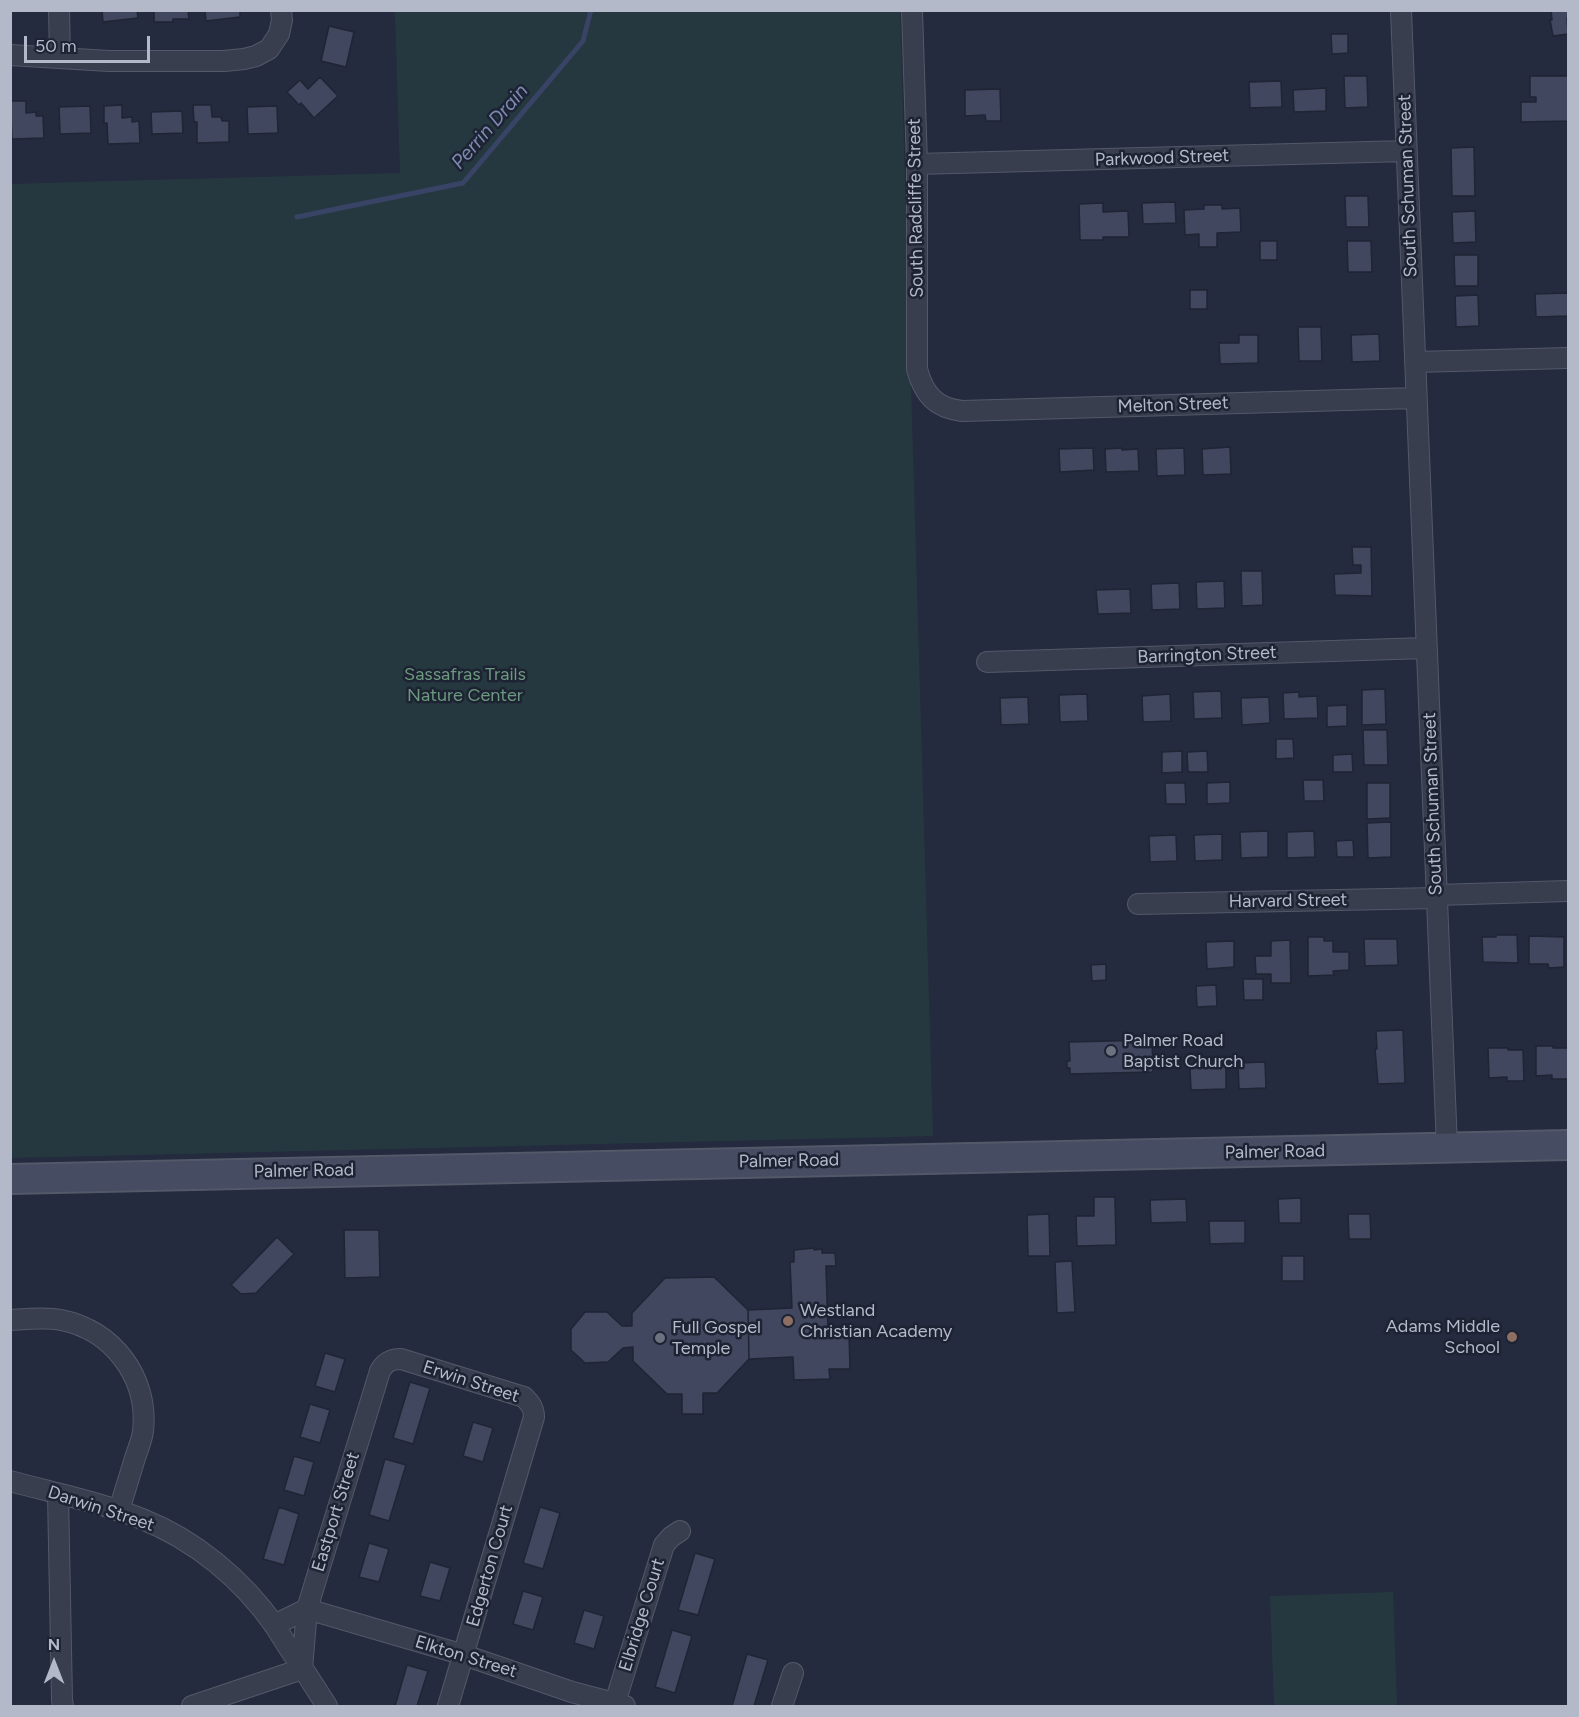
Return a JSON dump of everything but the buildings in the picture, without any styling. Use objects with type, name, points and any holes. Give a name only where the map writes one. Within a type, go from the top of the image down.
[{"type":"street","points":[[59,10],[60,57]]},
{"type":"street","points":[[10,55],[109,60],[224,61],[250,58],[269,49],[279,34],[282,20],[281,10]]},
{"type":"street","name":"South Radcliffe Street","points":[[912,10],[917,164],[917,369],[921,382],[933,400]]},
{"type":"street","name":"South Schuman Street","points":[[1401,10],[1447,1147]]},
{"type":"street","name":"Parkwood Street","points":[[917,164],[1406,151]]},
{"type":"street","points":[[1415,362],[1569,358]]},
{"type":"street","name":"Melton Street","points":[[933,400],[943,406],[962,411],[1416,398]]},
{"type":"street","name":"Barrington Street","points":[[987,662],[1426,648]]},
{"type":"street","name":"Harvard Street","points":[[1138,904],[1569,891]]},
{"type":"street","name":"Palmer Road","points":[[10,1179],[1569,1145]]},
{"type":"street","points":[[10,1320],[41,1318],[78,1325],[103,1338],[127,1362],[142,1397],[144,1415],[142,1434],[119,1510]]},
{"type":"street","name":"Erwin Street","points":[[388,1362],[401,1359],[524,1397],[530,1403],[534,1417],[521,1460]]},
{"type":"street","name":"Eastport Street","points":[[302,1669],[307,1609],[380,1371],[388,1362]]},
{"type":"street","name":"Edgerton Court","points":[[448,1707],[521,1460]]},
{"type":"street","name":"Darwin Street","points":[[10,1481],[119,1510],[164,1529],[204,1554],[242,1587],[274,1625],[327,1707]]},
{"type":"street","points":[[58,1494],[63,1707]]},
{"type":"street","name":"Elbridge Court","points":[[618,1705],[664,1545],[680,1531]]},
{"type":"street","points":[[274,1625],[307,1609]]},
{"type":"street","name":"Elkton Street","points":[[307,1609],[464,1655],[572,1692],[618,1705]]},
{"type":"street","points":[[192,1707],[302,1669]]},
{"type":"street","points":[[782,1707],[793,1673]]},
{"type":"green space","name":"Sassafras Trails Nature Center","points":[[395,11],[900,11],[933,1136],[11,1158],[10,184],[400,173]]},
{"type":"green space","points":[[1393,1592],[1397,1706],[1274,1706],[1270,1596]]},
{"type":"waterway","name":"Perrin Drain","points":[[297,217],[463,183],[583,41],[591,10]]},
{"type":"place","name":"Palmer Road Baptist Church","points":[[1111,1051]]},
{"type":"place","name":"Westland Christian Academy","points":[[788,1321]]},
{"type":"place","name":"Adams Middle School","points":[[1512,1337]]},
{"type":"place","name":"Full Gospel Temple","points":[[660,1338]]}]
